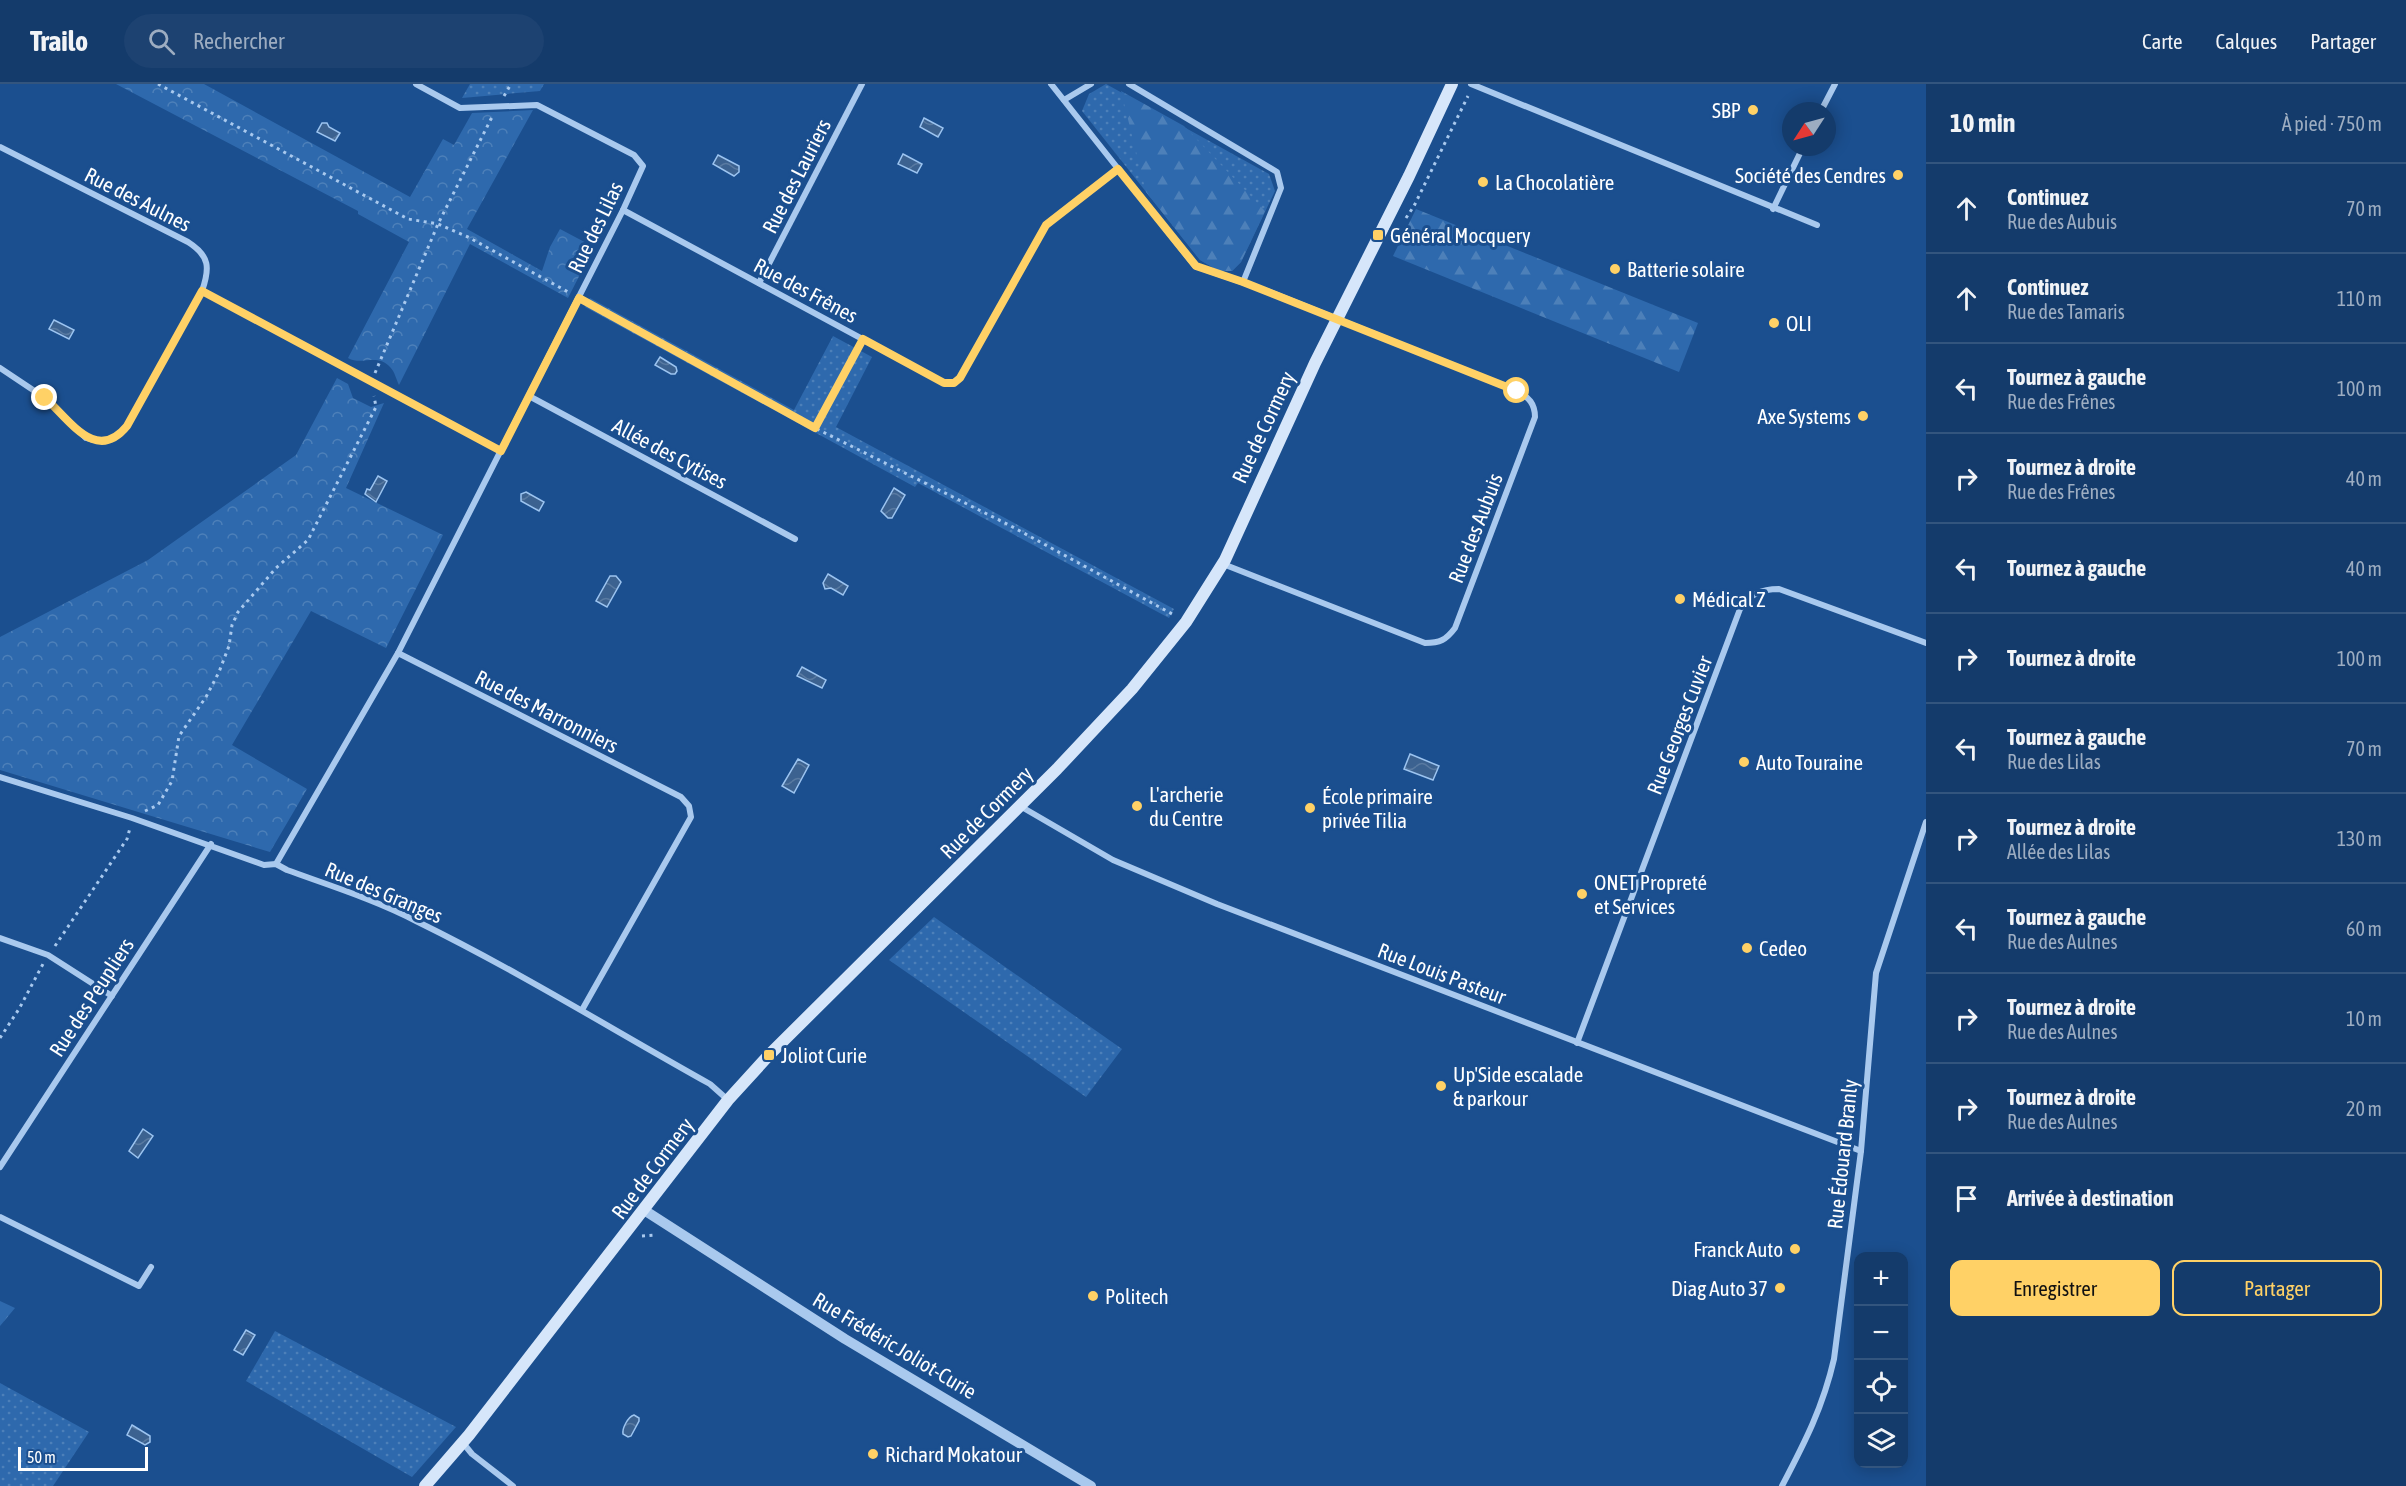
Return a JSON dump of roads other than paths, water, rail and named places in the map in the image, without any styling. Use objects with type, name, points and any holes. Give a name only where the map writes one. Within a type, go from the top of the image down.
[{"type":"main road","name":"Rue de Cormery","points":[[425,1486],[463,1443],[729,1100],[769,1055],[1020,806],[1132,689],[1186,622],[1222,564],[1336,319],[1409,176],[1452,84]]},
{"type":"street","name":"Rue des Lilas","points":[[398,653],[624,210],[643,166],[634,155],[537,105],[460,108],[416,84]]},
{"type":"street","name":"Rue des Lauriers","points":[[759,283],[862,84]]},
{"type":"street","name":"Rue des Aubuis","points":[[1052,84],[1196,266],[1243,282],[1517,391],[1527,396],[1532,403],[1535,417],[1455,628],[1447,639],[1438,643],[1425,644],[1222,564]]},
{"type":"street","points":[[1064,100],[1091,84]]},
{"type":"street","points":[[1129,84],[1277,172],[1281,188],[1243,282]]},
{"type":"street","points":[[1471,84],[1817,225]]},
{"type":"street","points":[[1826,102],[1835,84]]},
{"type":"street","name":"Rue des Aulnes","points":[[0,147],[199,249],[207,267],[202,291],[127,426],[111,441],[95,441],[86,438],[45,398],[0,368]]},
{"type":"street","points":[[1773,208],[1799,156]]},
{"type":"street","name":"Rue des Frênes","points":[[624,210],[944,383],[954,383],[960,378],[1046,225],[1118,169]]},
{"type":"street","points":[[202,291],[501,451]]},
{"type":"street","name":"Allée des Cytises","points":[[529,396],[795,539]]},
{"type":"street","name":"Rue Georges Cuvier","points":[[1577,1043],[1740,609],[1745,601],[1765,589],[1779,589],[1926,643]]},
{"type":"street","points":[[276,864],[398,653]]},
{"type":"street","name":"Rue des Marronniers","points":[[398,653],[681,797],[689,806],[691,817],[582,1010]]},
{"type":"street","name":"Rue des Granges","points":[[0,777],[211,844],[264,865],[276,864],[287,870],[368,898],[418,921],[582,1010],[710,1083],[729,1100]]},
{"type":"street","name":"Rue Louis Pasteur","points":[[1020,806],[1113,860],[1196,895],[1861,1151]]},
{"type":"street","name":"Rue Édouard Branly","points":[[1782,1486],[1815,1421],[1828,1386],[1834,1359],[1861,1151],[1876,973],[1926,822]]},
{"type":"street","name":"Rue des Peupliers","points":[[0,1167],[211,844]]},
{"type":"street","points":[[0,938],[48,955],[112,996]]},
{"type":"street","name":"Rue Frédéric Joliot-Curie","points":[[644,1210],[845,1339],[1091,1486]]},
{"type":"street","points":[[0,1218],[139,1286],[151,1267]]},
{"type":"street","points":[[463,1443],[472,1454],[513,1486]]},
{"type":"water","points":[[924,118],[943,128],[938,137],[920,127]]},
{"type":"water","points":[[322,123],[327,123],[329,127],[340,133],[335,141],[317,132]]},
{"type":"water","points":[[903,154],[922,164],[917,173],[898,164]]},
{"type":"water","points":[[718,155],[739,166],[739,172],[734,176],[713,164]]},
{"type":"water","points":[[54,320],[74,330],[69,339],[49,329]]},
{"type":"water","points":[[660,357],[676,367],[675,374],[655,365]]},
{"type":"water","points":[[378,476],[387,481],[376,502],[365,494]]},
{"type":"water","points":[[894,488],[905,495],[892,518],[888,518],[881,511]]},
{"type":"water","points":[[526,492],[544,502],[539,511],[521,501],[521,494]]},
{"type":"water","points":[[828,574],[848,586],[843,595],[831,588],[825,589],[823,583]]},
{"type":"water","points":[[610,576],[616,576],[621,582],[607,607],[596,601]]},
{"type":"water","points":[[802,667],[826,680],[822,688],[797,676]]},
{"type":"water","points":[[1410,754],[1439,766],[1433,780],[1404,769]]},
{"type":"water","points":[[798,759],[809,765],[794,793],[782,786]]},
{"type":"water","points":[[143,1129],[153,1136],[138,1158],[129,1151]]},
{"type":"water","points":[[246,1330],[255,1335],[243,1355],[234,1350]]},
{"type":"water","points":[[634,1415],[639,1418],[639,1421],[631,1436],[628,1437],[623,1434],[623,1429]]},
{"type":"water","points":[[132,1425],[150,1436],[150,1442],[145,1445],[127,1435]]},
{"type":"place","name":"SBP","points":[[1753,110]]},
{"type":"place","name":"Société des Cendres","points":[[1898,175]]},
{"type":"place","name":"La Chocolatière","points":[[1483,182]]},
{"type":"place","name":"Général Mocquery","points":[[1378,235]]},
{"type":"place","name":"Batterie solaire","points":[[1615,269]]},
{"type":"place","name":"OLI","points":[[1774,323]]},
{"type":"place","name":"Axe Systems","points":[[1863,416]]},
{"type":"place","name":"Médical Z","points":[[1680,599]]},
{"type":"place","name":"Auto Touraine","points":[[1744,762]]},
{"type":"place","name":"L'archerie du Centre","points":[[1137,806]]},
{"type":"place","name":"École primaire privée Tilia","points":[[1310,808]]},
{"type":"place","name":"ONET Propreté et Services","points":[[1582,894]]},
{"type":"place","name":"Cedeo","points":[[1747,948]]},
{"type":"place","name":"Joliot Curie","points":[[769,1055]]},
{"type":"place","name":"Up'Side escalade & parkour","points":[[1441,1086]]},
{"type":"place","name":"Franck Auto","points":[[1795,1249]]},
{"type":"place","name":"Diag Auto 37","points":[[1780,1288]]},
{"type":"place","name":"Politech","points":[[1093,1296]]},
{"type":"place","name":"Richard Mokatour","points":[[873,1454]]}]
